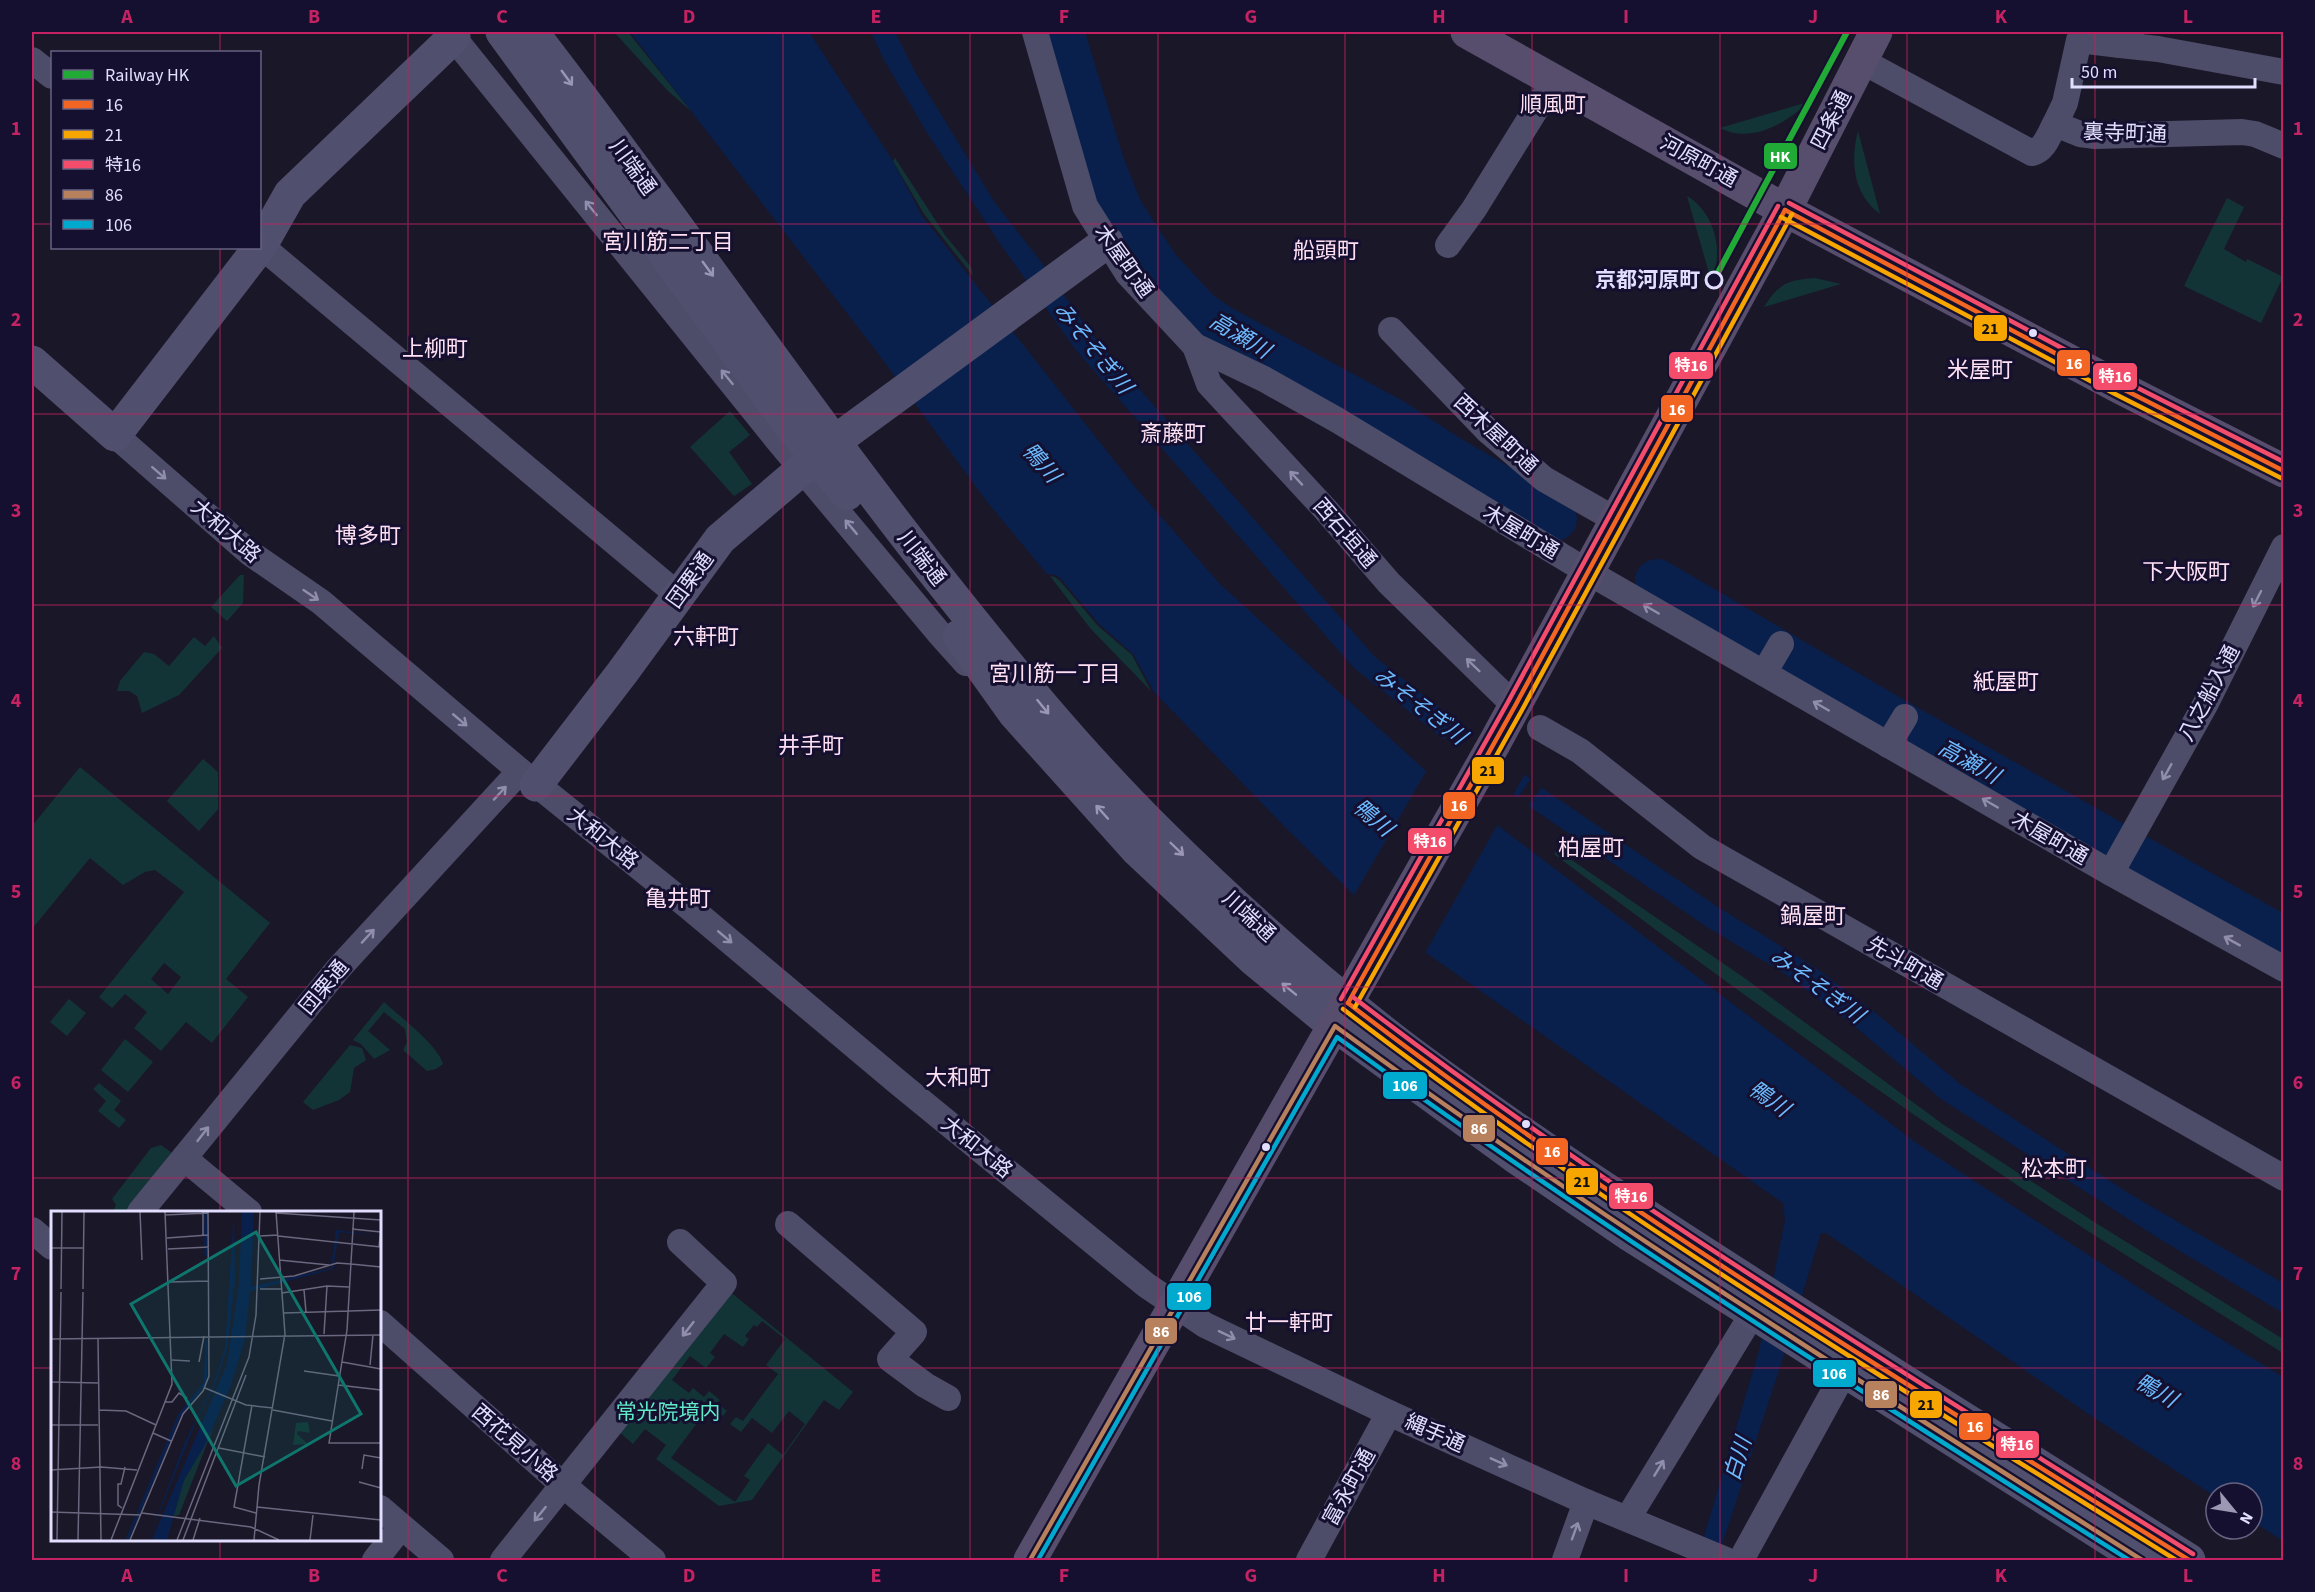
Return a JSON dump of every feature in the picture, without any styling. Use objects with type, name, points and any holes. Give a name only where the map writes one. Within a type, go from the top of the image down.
[{"type":"main road","name":"河原町通","points":[[1467,32],[1785,210],[2283,471]]},
{"type":"main road","name":"四条通","points":[[1030,1560],[1494,744],[1785,210],[1876,32]]},
{"type":"street","name":"川端通","points":[[502,32],[791,427],[817,456],[962,640],[1014,713],[1144,858],[1253,959],[1420,1059],[1634,1207],[2189,1560]]},
{"type":"street","name":"川端通","points":[[532,32],[817,456],[860,478],[1066,735],[1184,856],[1270,937],[1342,1014],[1514,1156],[1630,1235],[2142,1560]]},
{"type":"street","name":"木屋町通","points":[[1035,32],[1085,206],[1128,274],[1195,346],[1337,420],[1588,572],[1773,658],[1896,732],[2125,847],[2283,969]]},
{"type":"street","points":[[261,244],[290,194],[451,34],[817,456]]},
{"type":"street","points":[[2055,124],[2065,103],[2079,40],[2126,38],[2158,49],[2283,72]]},
{"type":"street","points":[[32,60],[51,75]]},
{"type":"street","name":"裏寺町通","points":[[1860,60],[2032,153],[2042,147],[2055,124],[2080,134],[2095,136],[2249,132],[2283,146]]},
{"type":"street","points":[[1448,245],[1474,209],[1554,80]]},
{"type":"street","name":"団栗通","points":[[141,1211],[338,969],[528,778],[678,595],[720,539],[817,456],[1107,242]]},
{"type":"street","points":[[261,247],[678,595]]},
{"type":"street","points":[[32,362],[115,435],[258,249]]},
{"type":"street","name":"西木屋町通","points":[[1392,330],[1488,430],[1544,479],[1616,520]]},
{"type":"street","name":"西石垣通","points":[[1195,346],[1209,384],[1325,509],[1389,583],[1515,706]]},
{"type":"street","name":"大和大路","points":[[115,435],[250,553],[321,602],[528,778],[689,907],[894,1079],[1146,1285],[1176,1306]]},
{"type":"street","name":"八之船入通","points":[[2125,847],[2205,705],[2283,547]]},
{"type":"street","name":"先斗町通","points":[[1540,728],[1580,751],[1702,847],[2283,1178]]},
{"type":"street","points":[[184,1158],[248,1211]]},
{"type":"street","points":[[788,1224],[914,1332],[890,1359],[925,1385],[948,1398]]},
{"type":"street","points":[[32,1230],[51,1246]]},
{"type":"street","points":[[503,1560],[724,1283],[680,1242]]},
{"type":"street","name":"縄手通","points":[[1176,1306],[1205,1325],[1389,1413],[1586,1502],[1730,1560]]},
{"type":"street","points":[[1628,1518],[1753,1313]]},
{"type":"street","name":"西花見小路","points":[[381,1324],[563,1485],[653,1560]]},
{"type":"street","points":[[1730,1560],[1845,1371]]},
{"type":"street","name":"富永町通","points":[[1309,1560],[1389,1413]]},
{"type":"street","points":[[1565,1560],[1586,1502]]},
{"type":"street","points":[[381,1509],[441,1560]]},
{"type":"street","points":[[375,1560],[401,1527]]},
{"type":"green space","points":[[614,32],[628,32],[691,111],[668,91]]},
{"type":"green space","points":[[1808,102],[1789,118],[1755,133],[1743,134],[1720,128]]},
{"type":"green space","points":[[1858,131],[1880,214],[1864,197],[1856,176],[1854,154]]},
{"type":"green space","points":[[895,158],[945,235],[971,267],[973,276],[924,214],[893,161]]},
{"type":"green space","points":[[1687,196],[1704,212],[1714,234],[1717,257],[1711,280]]},
{"type":"green space","points":[[2227,198],[2244,207],[2224,249],[2246,262],[2247,259],[2283,277],[2261,323],[2184,286]]},
{"type":"green space","points":[[1815,278],[1841,284],[1764,307],[1774,293],[1785,284]]},
{"type":"green space","points":[[730,411],[750,435],[729,452],[752,484],[734,496],[690,447]]},
{"type":"green space","points":[[240,575],[244,575],[243,603],[227,621],[211,607]]},
{"type":"green space","points":[[1050,576],[1060,581],[1098,626],[1132,655],[1151,691],[1090,628]]},
{"type":"green space","points":[[214,636],[222,648],[179,695],[142,713],[137,696],[129,691],[117,691],[120,681],[144,652],[154,654],[169,666],[194,637],[205,646]]},
{"type":"green space","points":[[203,759],[218,772],[218,809],[199,831],[167,801]]},
{"type":"green space","points":[[80,767],[270,923],[226,979],[248,997],[212,1043],[186,1022],[161,1051],[134,1028],[147,1012],[125,994],[112,1008],[99,997],[184,892],[155,870],[145,872],[123,885],[90,858],[32,929],[32,826]],"holes":[[[164,963],[181,977],[168,994],[151,979]]]},
{"type":"green space","points":[[1557,850],[1746,979],[1944,1125],[2099,1225],[2283,1339],[2283,1353],[2055,1210],[1963,1149],[1612,897],[1554,854]]},
{"type":"green space","points":[[69,999],[86,1013],[67,1036],[50,1022]]},
{"type":"green space","points":[[384,1002],[434,1048],[443,1064],[427,1071],[403,1050],[407,1042],[405,1029],[384,1012],[368,1031],[390,1050],[374,1059],[361,1044],[353,1040]]},
{"type":"green space","points":[[125,1039],[153,1062],[128,1092],[101,1070]]},
{"type":"green space","points":[[350,1045],[362,1048],[366,1060],[354,1068],[350,1092],[339,1100],[313,1110],[303,1102]]},
{"type":"green space","points":[[99,1083],[121,1101],[114,1110],[126,1120],[119,1128],[98,1111],[106,1101],[93,1089]]},
{"type":"green space","points":[[161,1145],[172,1153],[127,1211],[113,1211],[116,1205],[112,1199],[151,1148]]},
{"type":"green space","name":"常光院境内","points":[[728,1290],[853,1392],[839,1410],[824,1400],[752,1500],[719,1506],[656,1459],[666,1445],[645,1429],[633,1444],[618,1431]],"holes":[[[762,1321],[785,1339],[766,1365],[778,1374],[743,1421],[736,1417],[730,1424],[741,1432],[752,1418],[772,1433],[789,1411],[805,1424],[783,1455],[768,1443],[744,1476],[750,1480],[735,1502],[671,1458],[705,1412],[697,1406],[701,1400],[723,1416],[727,1411],[717,1403],[720,1400],[709,1391],[704,1397],[693,1388],[689,1393],[672,1380],[690,1356],[706,1368],[715,1357],[710,1353],[724,1334],[743,1347],[749,1339],[745,1336],[754,1325],[757,1327]]]},
{"type":"water","points":[[630,32],[809,32],[893,161],[922,216],[1135,487],[1220,584],[1426,771],[1919,1145],[2167,1306],[2283,1377],[2283,1541],[2264,1529],[2264,1481],[2204,1481],[2204,1489],[2093,1417],[1826,1233],[1821,1233],[1717,1560],[1697,1560],[1759,1351],[1785,1220],[1783,1203],[1425,952],[1354,895],[1154,692],[1133,654],[1099,624],[1061,579],[1056,575],[1047,574],[988,503],[877,352]]},
{"type":"water","name":"みそそぎ川","points":[[871,32],[895,32],[914,70],[995,203],[1042,263],[1092,335],[1375,657],[1542,788],[1718,907],[1816,968],[1877,1014],[1960,1084],[2130,1194],[2283,1283],[2283,1313],[2155,1236],[1941,1099],[1852,1024],[1787,975],[1707,927],[1530,807],[1354,668],[1076,350],[1001,245],[926,131],[884,60]]},
{"type":"pier","points":[[1457,718],[1526,772],[1512,797],[1443,742]]},
{"type":"pier","points":[[1428,768],[1498,824],[1424,955],[1353,897]]},
{"type":"pier","points":[[1532,777],[1543,785],[1527,808],[1516,800]]},
{"type":"waterway","name":"高瀬川","points":[[1062,32],[1102,163],[1121,211],[1158,268],[1200,313],[1219,326],[1392,420],[1447,456],[1555,519]]},
{"type":"waterway","name":"高瀬川","points":[[1657,581],[1895,720],[2284,939]]},
{"type":"rail line","name":"HK","points":[[1714,280],[1847,32]]},
{"type":"transit line","name":"特16","points":[[1789,203],[2122,380],[2284,462]]},
{"type":"transit line","name":"特16","points":[[1341,999],[1508,702],[1778,206]]},
{"type":"transit line","name":"16","points":[[1785,210],[2119,387],[2284,471]]},
{"type":"transit line","name":"16","points":[[1348,1003],[1515,706],[1785,210]]},
{"type":"transit line","name":"21","points":[[1355,1007],[1522,710],[1792,214]]},
{"type":"transit line","name":"21","points":[[1781,217],[2115,394],[2281,478]]},
{"type":"transit line","name":"特16","points":[[1353,997],[1454,1072],[1661,1216],[1873,1353],[2193,1554]]},
{"type":"transit line","name":"16","points":[[1348,1003],[1552,1151],[1761,1292],[2189,1560]]},
{"type":"transit line","name":"21","points":[[1343,1009],[1443,1084],[1648,1226],[1858,1362],[2176,1560]]},
{"type":"transit line","name":"86","points":[[1030,1560],[1335,1026],[1533,1166],[1734,1300],[2142,1560]]},
{"type":"transit line","name":"106","points":[[1038,1560],[1337,1037],[1629,1240],[1828,1370],[2129,1560]]},
{"type":"place","name":"京都河原町","points":[[1714,280]]},
{"type":"district","name":"順風町","points":[[1553,105]]},
{"type":"district","name":"宮川筋二丁目","points":[[668,242]]},
{"type":"district","name":"船頭町","points":[[1326,251]]},
{"type":"district","name":"上柳町","points":[[435,349]]},
{"type":"district","name":"米屋町","points":[[1980,370]]},
{"type":"district","name":"斎藤町","points":[[1173,434]]},
{"type":"district","name":"博多町","points":[[368,536]]},
{"type":"district","name":"下大阪町","points":[[2186,572]]},
{"type":"district","name":"六軒町","points":[[706,637]]},
{"type":"district","name":"宮川筋一丁目","points":[[1055,674]]},
{"type":"district","name":"紙屋町","points":[[2006,682]]},
{"type":"district","name":"井手町","points":[[811,746]]},
{"type":"district","name":"柏屋町","points":[[1591,848]]},
{"type":"district","name":"亀井町","points":[[678,899]]},
{"type":"district","name":"鍋屋町","points":[[1813,916]]},
{"type":"district","name":"大和町","points":[[958,1078]]},
{"type":"district","name":"松本町","points":[[2054,1169]]},
{"type":"district","name":"廿一軒町","points":[[1289,1323]]},
{"type":"water label","name":"鴨川","points":[[1041,463]]},
{"type":"water label","name":"鴨川","points":[[1373,818]]},
{"type":"water label","name":"鴨川","points":[[1769,1099]]},
{"type":"water label","name":"鴨川","points":[[2156,1391]]},
{"type":"water label","name":"白川","points":[[1738,1459]]}]
